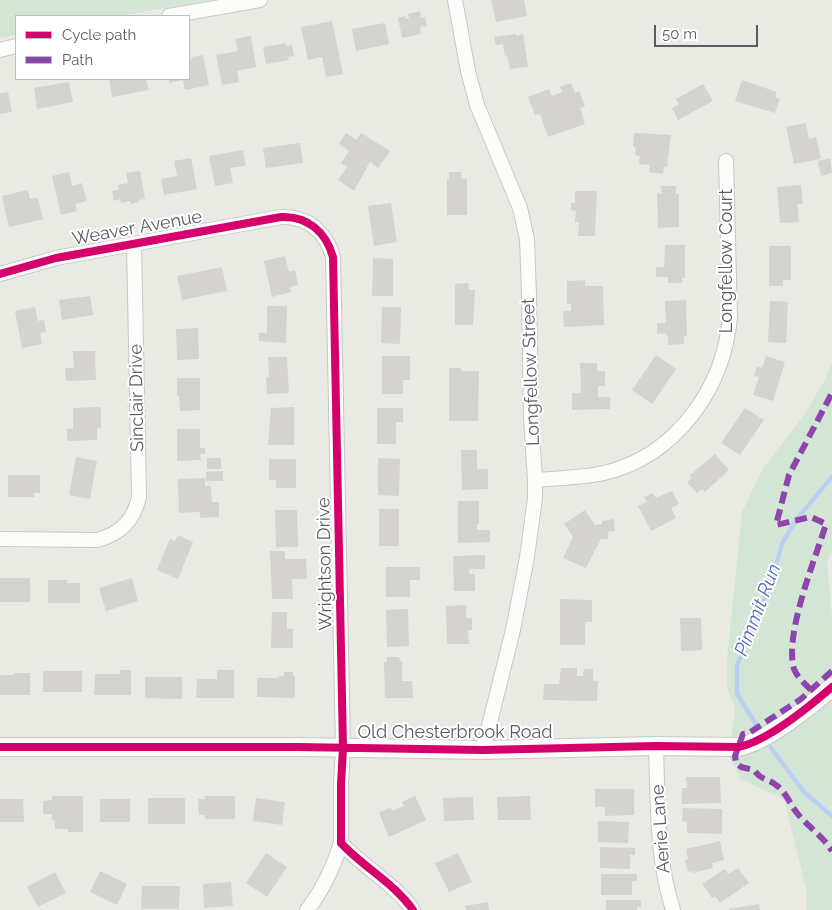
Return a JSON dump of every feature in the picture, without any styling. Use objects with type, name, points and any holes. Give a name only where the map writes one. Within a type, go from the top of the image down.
[{"type":"street","points":[[175,15],[260,0]]},
{"type":"street","name":"Longfellow Street","points":[[455,0],[468,71],[477,104],[520,208],[526,230],[529,295],[531,416],[535,498],[527,557],[513,630],[483,750]]},
{"type":"street","points":[[0,50],[15,46]]},
{"type":"street","name":"Longfellow Court","points":[[535,480],[583,477],[606,473],[628,464],[650,453],[670,439],[688,421],[703,401],[721,363],[730,317],[726,161]]},
{"type":"street","name":"Weaver Avenue","points":[[0,274],[56,258],[281,217]]},
{"type":"street","name":"Wrightson Drive","points":[[281,217],[301,219],[313,225],[322,233],[329,244],[333,257],[343,748],[341,843]]},
{"type":"street","name":"Sinclair Drive","points":[[0,539],[97,540],[121,530],[136,510],[139,497],[134,244]]},
{"type":"street","name":"Old Chesterbrook Road","points":[[0,747],[483,750],[656,746],[738,747],[749,745],[783,725],[808,708],[832,687]]},
{"type":"street","name":"Aerie Lane","points":[[656,746],[659,839],[665,879],[674,910]]},
{"type":"street","points":[[307,910],[319,895],[328,878],[341,843],[355,858],[392,887],[413,910]]},
{"type":"green space","points":[[0,0],[211,0],[126,15],[15,15],[15,35],[0,38]]},
{"type":"green space","points":[[832,363],[832,552],[827,560],[832,617],[832,910],[806,910],[807,893],[784,799],[740,779],[729,756],[735,708],[727,689],[727,658],[742,512],[763,468],[804,415],[823,383]]},
{"type":"building","points":[[491,0],[524,0],[527,16],[496,22]]},
{"type":"building","points":[[420,11],[421,18],[425,17],[427,26],[420,27],[421,34],[402,38],[398,18],[405,16],[405,19],[409,18],[408,14]]},
{"type":"building","points":[[332,21],[343,74],[326,77],[322,57],[308,60],[301,27]]},
{"type":"building","points":[[385,23],[389,44],[356,51],[352,29]]},
{"type":"building","points":[[516,34],[516,36],[523,34],[528,67],[510,69],[503,44],[496,45],[494,37]]},
{"type":"building","points":[[251,36],[256,67],[237,71],[239,82],[222,85],[216,55],[238,51],[235,39]]},
{"type":"building","points":[[286,43],[286,46],[292,45],[294,56],[288,57],[289,60],[266,64],[263,47]]},
{"type":"building","points":[[203,55],[209,85],[185,90],[183,80],[190,80],[191,57]]},
{"type":"building","points":[[109,80],[146,80],[149,90],[112,97]]},
{"type":"building","points":[[169,80],[183,80],[169,83]]},
{"type":"building","points":[[742,80],[777,92],[775,97],[780,99],[775,113],[735,101]]},
{"type":"building","points":[[69,82],[73,102],[37,109],[34,88]]},
{"type":"building","points":[[571,83],[575,93],[579,91],[585,106],[580,108],[585,124],[548,137],[540,114],[535,115],[528,97],[549,89],[552,96],[562,92],[560,87]]},
{"type":"building","points":[[703,84],[713,101],[678,120],[672,108],[679,104],[676,99]]},
{"type":"building","points":[[8,92],[12,112],[0,114],[0,93]]},
{"type":"building","points":[[806,123],[809,139],[816,137],[821,159],[794,164],[786,127]]},
{"type":"building","points":[[346,133],[356,140],[361,133],[390,151],[378,168],[370,162],[354,191],[338,180],[347,167],[341,163],[349,151],[339,144]]},
{"type":"building","points":[[634,133],[671,135],[667,167],[664,167],[663,174],[649,172],[650,165],[639,164],[640,156],[635,155],[636,147],[633,147]]},
{"type":"building","points":[[300,143],[303,163],[266,168],[263,148]]},
{"type":"building","points":[[243,150],[246,166],[230,168],[233,183],[215,186],[209,156]]},
{"type":"building","points":[[191,158],[197,189],[164,195],[161,179],[177,176],[174,161]]},
{"type":"building","points":[[830,158],[832,173],[821,176],[818,161]]},
{"type":"building","points":[[140,171],[145,199],[130,204],[130,201],[121,203],[120,199],[114,201],[112,191],[119,190],[118,185],[128,183],[126,173]]},
{"type":"building","points":[[69,172],[72,186],[82,183],[87,201],[75,204],[77,211],[61,215],[52,176]]},
{"type":"building","points":[[449,172],[461,172],[462,179],[467,179],[467,215],[447,215],[447,179],[449,179]]},
{"type":"building","points":[[801,185],[803,204],[797,204],[799,222],[780,223],[777,187]]},
{"type":"building","points":[[661,186],[676,186],[676,194],[679,194],[679,227],[658,228],[657,193],[662,194]]},
{"type":"building","points":[[28,190],[30,199],[38,198],[43,219],[9,227],[2,196]]},
{"type":"building","points":[[575,191],[597,191],[595,236],[578,236],[579,222],[575,222],[576,211],[571,210],[571,203],[575,203]]},
{"type":"building","points":[[391,203],[397,242],[374,246],[368,206]]},
{"type":"building","points":[[665,245],[685,245],[685,278],[682,278],[682,283],[668,283],[668,277],[656,277],[656,267],[664,267]]},
{"type":"building","points":[[769,246],[791,246],[791,280],[783,280],[783,286],[769,286]]},
{"type":"building","points":[[285,256],[289,272],[295,270],[298,285],[290,287],[291,292],[272,297],[264,261]]},
{"type":"building","points":[[373,258],[393,259],[393,296],[372,296]]},
{"type":"building","points":[[222,267],[227,291],[182,300],[177,276]]},
{"type":"building","points":[[585,280],[585,286],[603,286],[604,325],[564,327],[563,311],[571,311],[571,304],[567,304],[567,281]]},
{"type":"building","points":[[468,283],[469,290],[475,290],[473,325],[455,325],[455,284]]},
{"type":"building","points":[[90,296],[93,315],[62,320],[59,300]]},
{"type":"building","points":[[686,300],[687,336],[684,336],[684,344],[668,345],[666,333],[657,334],[657,323],[666,323],[665,301]]},
{"type":"building","points":[[770,301],[788,302],[786,343],[768,342]]},
{"type":"building","points":[[267,306],[287,306],[286,343],[259,341],[259,333],[267,333]]},
{"type":"building","points":[[35,307],[38,321],[44,320],[46,332],[40,333],[42,344],[22,348],[15,311]]},
{"type":"building","points":[[382,307],[401,307],[400,344],[381,343]]},
{"type":"building","points":[[198,328],[199,359],[177,360],[176,329]]},
{"type":"building","points":[[73,351],[95,351],[96,380],[66,381],[65,368],[74,368]]},
{"type":"building","points":[[656,355],[676,369],[652,404],[632,390]]},
{"type":"building","points":[[382,356],[410,356],[410,380],[403,380],[403,394],[382,394]]},
{"type":"building","points":[[766,356],[785,362],[773,401],[753,395],[759,377],[754,376],[757,366],[762,368]]},
{"type":"building","points":[[268,357],[287,357],[289,393],[267,394],[266,377],[269,377]]},
{"type":"building","points":[[580,363],[597,363],[597,371],[605,371],[605,386],[598,386],[598,397],[610,397],[610,409],[572,410],[572,393],[581,393]]},
{"type":"building","points":[[449,368],[461,368],[461,371],[479,371],[478,421],[449,421]]},
{"type":"building","points":[[177,378],[200,378],[200,410],[180,411],[179,396],[177,396]]},
{"type":"building","points":[[101,407],[101,428],[97,428],[97,440],[67,441],[67,429],[73,429],[73,408]]},
{"type":"building","points":[[294,407],[294,445],[268,445],[271,408]]},
{"type":"building","points":[[377,408],[403,408],[403,422],[396,422],[396,444],[377,444]]},
{"type":"building","points":[[745,408],[764,420],[740,455],[721,443]]},
{"type":"building","points":[[177,429],[200,429],[200,448],[205,448],[205,454],[200,454],[201,460],[177,461]]},
{"type":"building","points":[[461,450],[477,450],[477,469],[488,469],[488,489],[462,490]]},
{"type":"building","points":[[715,454],[729,470],[705,492],[702,489],[697,493],[687,482],[692,478],[690,475]]},
{"type":"building","points":[[76,457],[97,461],[90,499],[69,495]]},
{"type":"building","points":[[207,458],[221,458],[221,469],[207,469]]},
{"type":"building","points":[[378,458],[400,459],[399,496],[378,495]]},
{"type":"building","points":[[269,459],[296,459],[296,488],[276,488],[276,480],[269,480]]},
{"type":"building","points":[[223,471],[223,481],[206,481],[206,472]]},
{"type":"building","points":[[8,475],[40,475],[40,493],[34,493],[34,497],[8,497]]},
{"type":"building","points":[[205,478],[205,486],[211,486],[212,502],[219,502],[219,517],[200,518],[200,512],[179,513],[178,479]]},
{"type":"building","points":[[672,491],[679,504],[671,508],[676,518],[651,531],[638,506],[647,502],[644,497],[653,493],[656,498]]},
{"type":"building","points":[[458,501],[479,501],[479,524],[477,524],[477,530],[490,530],[490,542],[458,543]]},
{"type":"building","points":[[379,509],[399,509],[399,546],[379,546]]},
{"type":"building","points":[[275,510],[297,510],[298,547],[276,547]]},
{"type":"building","points":[[585,510],[595,525],[602,524],[602,521],[614,519],[615,531],[608,532],[608,539],[601,539],[586,568],[563,558],[573,537],[564,524]]},
{"type":"building","points":[[178,535],[193,542],[178,579],[157,570],[170,539],[175,541]]},
{"type":"building","points":[[270,551],[285,551],[285,559],[306,559],[307,579],[292,579],[293,599],[272,599]]},
{"type":"building","points":[[485,555],[485,569],[469,569],[470,574],[475,574],[475,591],[454,591],[453,556]]},
{"type":"building","points":[[386,567],[420,567],[420,580],[410,580],[410,597],[386,597]]},
{"type":"building","points":[[0,578],[30,578],[30,602],[0,602]]},
{"type":"building","points":[[132,578],[138,601],[106,611],[99,588]]},
{"type":"building","points":[[48,580],[67,580],[67,583],[80,583],[80,603],[48,603]]},
{"type":"building","points":[[560,599],[592,600],[592,622],[585,622],[585,645],[560,645]]},
{"type":"building","points":[[466,605],[466,618],[472,618],[472,630],[468,630],[469,644],[447,644],[446,606]]},
{"type":"building","points":[[408,609],[409,646],[387,647],[386,610]]},
{"type":"building","points":[[272,612],[287,612],[287,629],[293,629],[293,648],[271,648]]},
{"type":"building","points":[[680,618],[701,618],[702,650],[681,651]]},
{"type":"building","points":[[387,657],[399,657],[400,661],[402,661],[402,681],[412,681],[413,698],[385,698],[384,662],[387,662]]},
{"type":"building","points":[[561,668],[577,668],[577,676],[583,676],[584,669],[593,669],[593,681],[598,681],[597,701],[543,700],[544,684],[559,684]]},
{"type":"building","points":[[120,670],[131,670],[131,695],[94,695],[95,674],[120,674]]},
{"type":"building","points":[[217,670],[234,670],[234,698],[196,698],[197,679],[217,679]]},
{"type":"building","points":[[43,671],[82,671],[82,692],[43,692]]},
{"type":"building","points":[[284,672],[293,672],[293,676],[295,676],[295,698],[257,697],[257,678],[279,678],[279,676],[284,676]]},
{"type":"building","points":[[14,673],[30,673],[30,695],[0,695],[0,675],[14,675]]},
{"type":"building","points":[[145,677],[182,677],[182,699],[145,698]]},
{"type":"building","points":[[686,777],[720,777],[721,803],[682,804],[682,788],[687,788]]},
{"type":"building","points":[[595,789],[634,789],[634,815],[605,816],[605,807],[595,807]]},
{"type":"building","points":[[52,796],[83,796],[83,832],[68,832],[68,829],[55,829],[55,820],[52,820],[52,814],[43,814],[43,801],[52,800]]},
{"type":"building","points":[[205,796],[235,796],[235,819],[205,819],[205,815],[199,815],[198,799],[205,799]]},
{"type":"building","points":[[415,796],[426,820],[389,837],[379,813],[391,807],[392,811],[404,806],[402,802]]},
{"type":"building","points":[[530,796],[531,820],[498,820],[497,797]]},
{"type":"building","points":[[473,797],[474,820],[444,821],[443,798]]},
{"type":"building","points":[[148,798],[185,798],[185,824],[148,824]]},
{"type":"building","points":[[256,798],[285,802],[282,825],[253,821]]},
{"type":"building","points":[[0,799],[23,799],[24,822],[0,822]]},
{"type":"building","points":[[100,799],[130,799],[130,822],[100,822]]},
{"type":"building","points":[[683,808],[722,809],[722,834],[687,833],[687,822],[682,821]]},
{"type":"building","points":[[598,821],[629,822],[628,843],[598,842]]},
{"type":"building","points":[[720,841],[724,860],[712,863],[713,868],[693,873],[692,871],[688,872],[685,860],[688,859],[686,849]]},
{"type":"building","points":[[600,847],[635,848],[635,855],[630,855],[630,869],[600,868]]},
{"type":"building","points":[[266,853],[287,867],[267,897],[246,883]]},
{"type":"building","points":[[458,853],[472,882],[449,892],[435,863]]},
{"type":"building","points":[[738,868],[749,883],[720,903],[715,896],[712,898],[702,884],[725,869],[728,874]]},
{"type":"building","points":[[100,871],[127,884],[117,905],[90,892]]},
{"type":"building","points":[[55,872],[66,893],[38,907],[27,887]]},
{"type":"building","points":[[601,874],[637,874],[637,881],[632,881],[632,895],[601,895]]},
{"type":"building","points":[[231,882],[233,906],[204,908],[203,884]]},
{"type":"building","points":[[142,886],[180,886],[179,909],[141,909]]},
{"type":"building","points":[[606,900],[641,900],[641,907],[637,907],[637,910],[606,910]]},
{"type":"building","points":[[488,902],[489,910],[466,910],[465,906]]},
{"type":"building","points":[[759,904],[760,910],[729,910],[729,909]]},
{"type":"waterway","name":"Pimmit Run","points":[[762,734],[737,694],[737,665],[772,580],[782,544],[796,520],[832,477]]},
{"type":"waterway","name":"Pimmit Run","points":[[766,741],[804,792],[832,816]]},
{"type":"marked path","points":[[811,690],[799,678],[794,669],[792,654],[793,637],[808,576],[826,524],[811,517],[776,525],[789,475],[832,393]]},
{"type":"marked path","points":[[832,671],[801,699],[749,733],[743,734],[735,756],[736,763],[741,767],[754,770],[762,778],[779,788],[797,813],[832,851]]},
{"type":"cycle path","points":[[0,274],[56,258],[281,217],[300,219],[314,227],[326,240],[333,257],[343,748],[341,843],[388,883],[413,910]]},
{"type":"cycle path","points":[[0,747],[298,747],[483,750],[656,746],[738,747],[749,744],[775,731],[832,687]]}]
